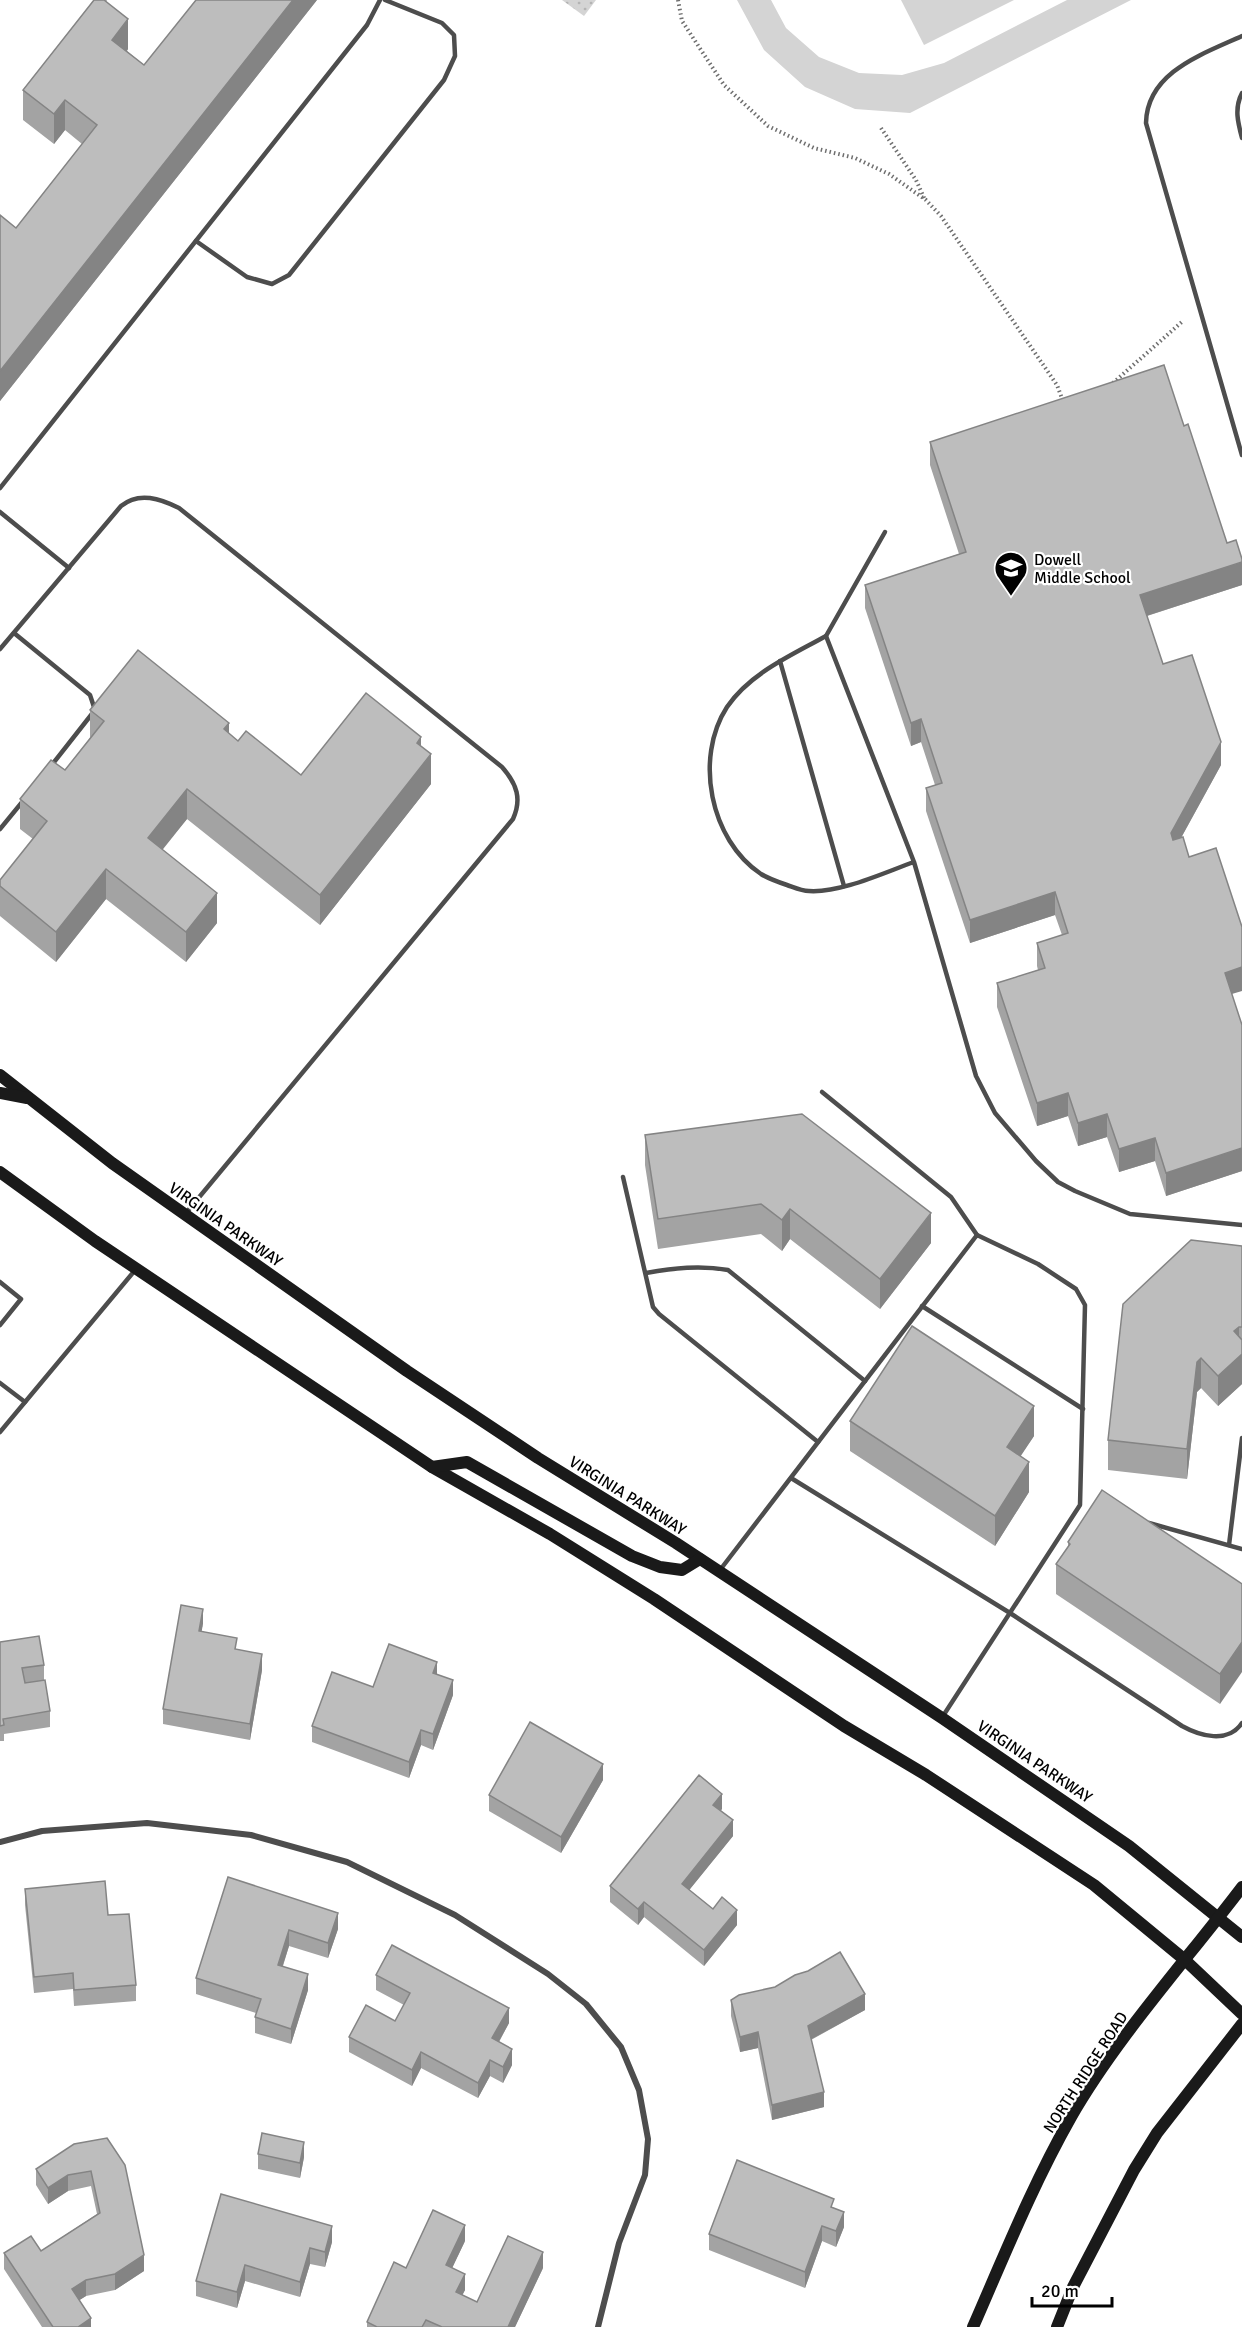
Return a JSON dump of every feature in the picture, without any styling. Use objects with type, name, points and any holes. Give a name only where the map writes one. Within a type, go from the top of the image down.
[{"type":"main road","name":"VIRGINIA PARKWAY","points":[[0,1075],[112,1163],[435,1390],[538,1458],[700,1559],[942,1718],[1129,1846],[1242,1937]]},
{"type":"main road","points":[[0,1093],[31,1099]]},
{"type":"main road","points":[[0,1172],[136,1269],[432,1467],[550,1534],[635,1587],[844,1726],[926,1775],[1094,1885],[1185,1960],[1242,2014]]},
{"type":"main road","points":[[432,1467],[467,1462],[632,1556],[660,1567],[682,1570],[700,1559]]},
{"type":"main road","name":"NORTH RIDGE ROAD","points":[[973,2327],[1038,2180],[1072,2115],[1117,2047],[1242,1887]]},
{"type":"main road","points":[[1057,2327],[1073,2287],[1134,2170],[1157,2133],[1242,2024]]},
{"type":"street","points":[[0,1842],[42,1831],[147,1823],[251,1835],[347,1862],[455,1915],[548,1974],[586,2004],[621,2048],[639,2090],[648,2139],[645,2175],[619,2242],[598,2327]]},
{"type":"lane","points":[[0,488],[196,241],[368,25],[382,0],[442,23],[454,35],[455,56],[444,80],[289,275],[272,285],[247,277],[196,241]]},
{"type":"lane","points":[[1242,36],[1188,61],[1155,88],[1146,109],[1146,123],[1242,455]]},
{"type":"lane","points":[[1242,93],[1238,100],[1237,120],[1242,138]]},
{"type":"lane","points":[[0,649],[127,501],[137,497],[161,499],[179,508],[502,767],[515,786],[519,798],[513,819],[184,1215]]},
{"type":"lane","points":[[0,512],[69,568]]},
{"type":"lane","points":[[885,532],[826,636],[780,661],[736,696],[726,709],[712,742],[709,777],[725,834],[736,849],[762,875],[808,891],[844,886],[914,862]]},
{"type":"lane","points":[[14,633],[90,695],[95,710],[46,772]]},
{"type":"lane","points":[[826,636],[914,862],[976,1076],[995,1113],[1015,1138],[1058,1182],[1130,1214],[1242,1225]]},
{"type":"lane","points":[[780,661],[844,886]]},
{"type":"lane","points":[[0,829],[24,800]]},
{"type":"lane","points":[[822,1092],[951,1197],[977,1234],[1038,1264],[1076,1289],[1085,1305],[1080,1505],[942,1718]]},
{"type":"lane","points":[[623,1177],[653,1306],[659,1314],[818,1442]]},
{"type":"lane","points":[[719,1572],[977,1234]]},
{"type":"lane","points":[[646,1273],[684,1266],[728,1270],[865,1381]]},
{"type":"lane","points":[[0,1432],[136,1269]]},
{"type":"lane","points":[[0,1282],[21,1299],[0,1325]]},
{"type":"lane","points":[[922,1306],[1083,1409]]},
{"type":"lane","points":[[0,1383],[25,1402]]},
{"type":"lane","points":[[1229,1545],[1242,1438]]},
{"type":"lane","points":[[791,1478],[1010,1613],[1198,1735],[1209,1737],[1228,1734],[1238,1729],[1242,1723]]},
{"type":"lane","points":[[1080,1505],[1092,1508]]},
{"type":"lane","points":[[1137,1520],[1242,1549]]},
{"type":"path","points":[[678,0],[682,21],[724,86],[768,126],[814,148],[855,158],[889,174],[926,200],[941,216],[1057,385],[1065,406]]},
{"type":"path","points":[[881,128],[916,180],[926,200]]},
{"type":"path","points":[[1110,385],[1183,321]]},
{"type":"shaded area","points":[[562,0],[596,0],[584,16]]},
{"type":"shaded area","points":[[737,0],[771,0],[786,28],[819,57],[859,73],[902,75],[944,63],[1067,0],[1131,0],[910,113],[855,109],[805,87],[764,50]]},
{"type":"shaded area","points":[[901,0],[1014,0],[924,45]]},
{"type":"building","points":[[94,0],[104,0],[128,19],[112,40],[144,65],[196,0],[293,0],[0,371],[0,215],[16,228],[97,125],[65,100],[54,114],[23,90]]},
{"type":"building","points":[[1164,365],[1184,426],[1188,424],[1227,543],[1236,540],[1242,559],[1242,562],[1140,595],[1163,664],[1192,655],[1221,742],[1171,833],[1173,840],[1183,837],[1189,857],[1216,848],[1242,927],[1242,967],[1225,973],[1242,1025],[1242,1148],[1166,1173],[1155,1138],[1119,1149],[1107,1114],[1078,1123],[1068,1093],[1037,1103],[997,983],[1045,968],[1037,943],[1068,933],[1055,892],[970,920],[926,788],[942,783],[921,719],[911,723],[865,585],[966,552],[930,442]]},
{"type":"building","points":[[138,650],[229,723],[224,729],[238,741],[246,731],[301,775],[366,693],[421,737],[417,743],[431,754],[320,895],[187,789],[148,838],[217,893],[186,932],[106,869],[56,932],[0,886],[0,880],[47,821],[20,799],[51,760],[65,770],[104,721],[90,710]]},
{"type":"building","points":[[802,1114],[931,1213],[880,1279],[790,1209],[782,1220],[761,1204],[658,1219],[645,1135]]},
{"type":"building","points":[[1191,1240],[1242,1246],[1242,1327],[1234,1331],[1242,1340],[1242,1354],[1218,1376],[1201,1358],[1197,1362],[1187,1449],[1108,1440],[1123,1304]]},
{"type":"building","points":[[912,1326],[1034,1406],[1007,1447],[1029,1462],[995,1516],[850,1421]]},
{"type":"building","points":[[1102,1490],[1242,1584],[1242,1642],[1220,1674],[1056,1564]]},
{"type":"building","points":[[181,1605],[203,1609],[199,1631],[237,1638],[235,1649],[262,1654],[250,1724],[163,1709]]},
{"type":"building","points":[[39,1636],[44,1665],[22,1668],[25,1683],[45,1680],[50,1711],[3,1719],[4,1725],[0,1726],[0,1642]]},
{"type":"building","points":[[389,1644],[437,1662],[433,1673],[453,1680],[433,1734],[421,1730],[409,1762],[312,1726],[332,1672],[373,1687]]},
{"type":"building","points":[[530,1722],[603,1764],[561,1837],[489,1795]]},
{"type":"building","points":[[699,1775],[722,1794],[713,1805],[733,1820],[682,1884],[713,1909],[722,1897],[737,1910],[704,1950],[644,1902],[638,1909],[610,1886]]},
{"type":"building","points":[[228,1877],[338,1913],[328,1943],[289,1930],[278,1965],[308,1974],[291,2029],[255,2017],[261,1999],[196,1978]]},
{"type":"building","points":[[105,1881],[108,1915],[129,1914],[136,1985],[74,1990],[73,1973],[34,1977],[25,1889]]},
{"type":"building","points":[[392,1945],[509,2008],[492,2038],[512,2049],[503,2067],[490,2060],[478,2083],[421,2052],[412,2070],[349,2037],[366,2005],[395,2021],[410,1993],[376,1975]]},
{"type":"building","points":[[840,1952],[865,1994],[808,2026],[824,2092],[772,2105],[758,2032],[740,2037],[731,2000],[739,1995],[775,1987]]},
{"type":"building","points":[[262,2133],[304,2142],[300,2163],[258,2154]]},
{"type":"building","points":[[107,2138],[125,2165],[144,2255],[115,2274],[86,2280],[72,2289],[91,2318],[78,2327],[53,2327],[4,2253],[31,2236],[41,2251],[100,2213],[91,2171],[68,2175],[48,2188],[36,2169],[74,2144]]},
{"type":"building","points":[[737,2160],[834,2199],[831,2207],[844,2212],[836,2231],[822,2226],[805,2272],[709,2234]]},
{"type":"building","points":[[221,2194],[332,2226],[325,2252],[310,2248],[300,2282],[245,2265],[237,2292],[196,2281]]},
{"type":"building","points":[[433,2210],[465,2225],[446,2265],[465,2274],[456,2292],[477,2302],[508,2236],[543,2252],[508,2327],[442,2327],[426,2320],[422,2327],[377,2327],[367,2322],[394,2262],[406,2268]]},
{"type":"place","name":"Dowell Middle School","points":[[1011,597]]}]
